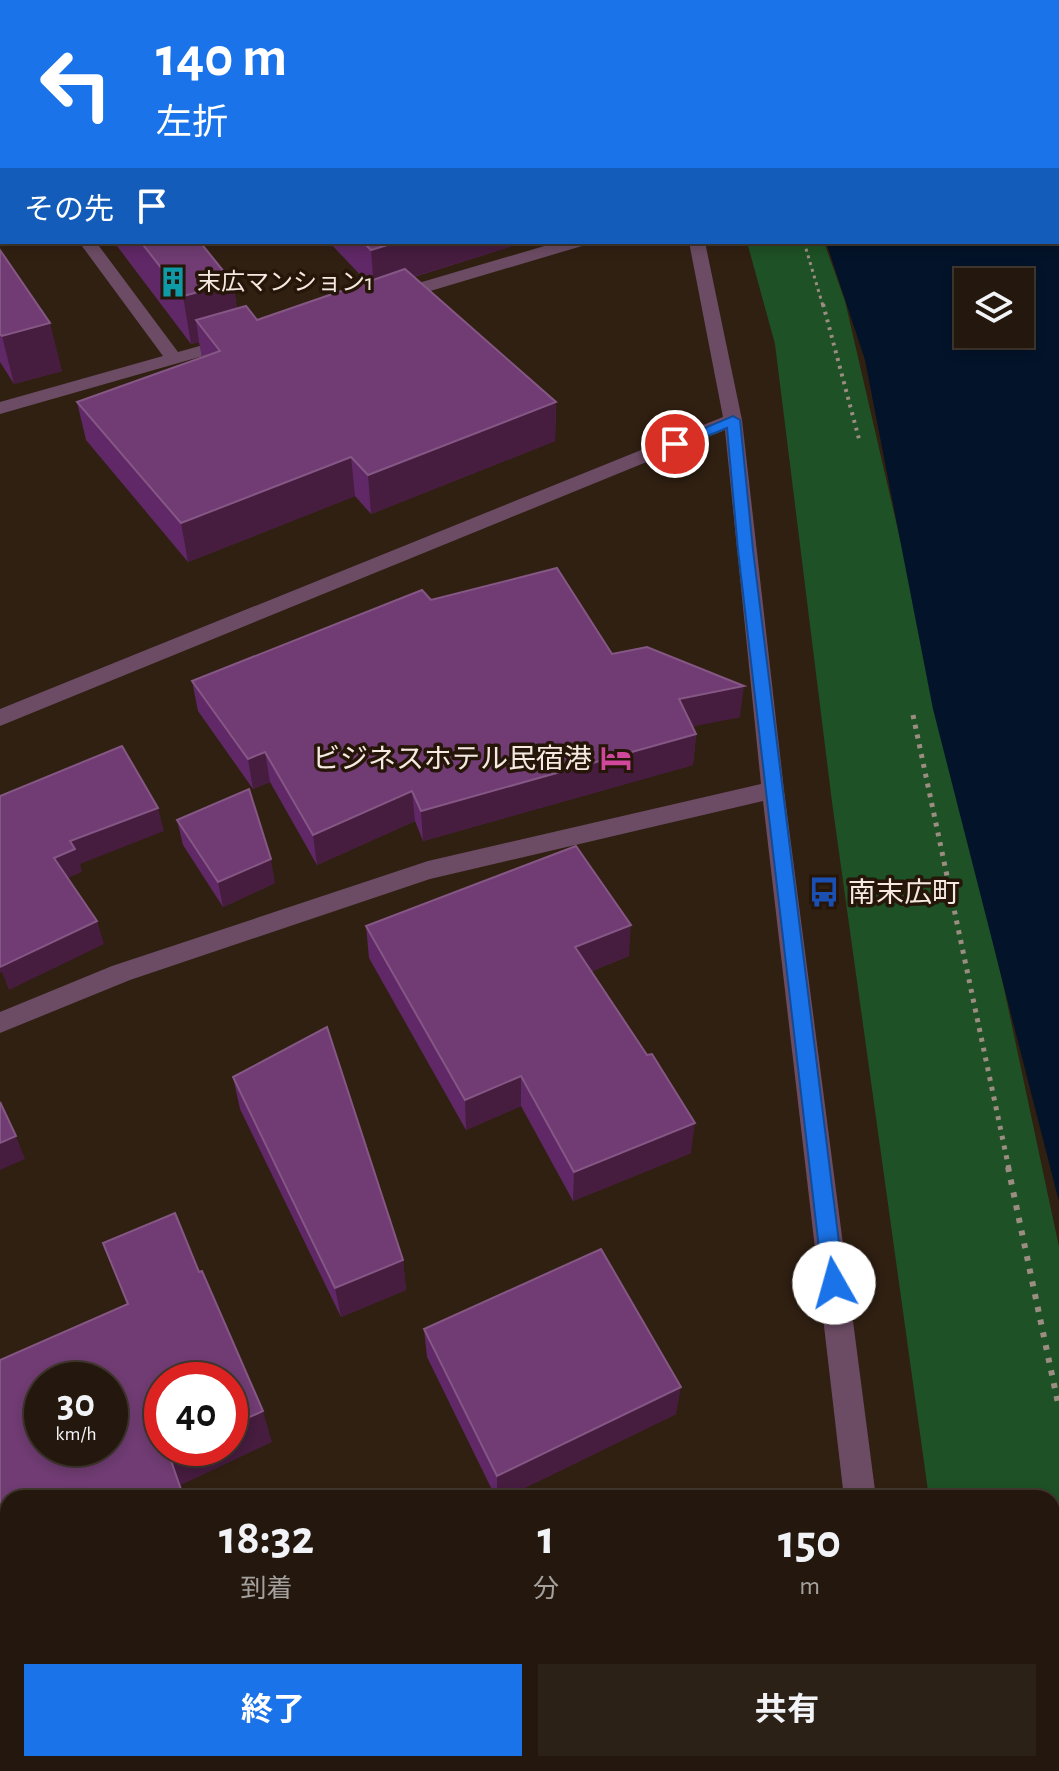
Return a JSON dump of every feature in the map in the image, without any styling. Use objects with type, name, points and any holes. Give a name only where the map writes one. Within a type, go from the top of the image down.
[{"type":"street","points":[[88,244],[174,358]]},
{"type":"street","points":[[376,301],[569,244]]},
{"type":"street","points":[[697,244],[733,420],[773,790],[859,1490]]},
{"type":"street","points":[[0,408],[246,338]]},
{"type":"street","points":[[0,718],[733,420]]},
{"type":"street","points":[[0,1023],[121,973],[428,870],[773,790]]},
{"type":"path","points":[[805,244],[840,361],[859,439]]},
{"type":"path","points":[[913,715],[1059,1408]]},
{"type":"green space","points":[[748,244],[825,244],[845,301],[1005,993],[1059,1247],[1059,1490],[928,1490],[832,802],[775,344]]},
{"type":"water","points":[[827,244],[1059,244],[1059,1202],[933,709],[865,360]]},
{"type":"building","points":[[143,244],[202,244],[233,283],[183,296]]},
{"type":"building","points":[[365,244],[390,244],[371,250]]},
{"type":"building","points":[[0,250],[50,323],[0,334]]},
{"type":"building","points":[[405,269],[556,402],[368,475],[351,457],[181,523],[77,402],[220,351],[196,320],[246,306],[257,320]]},
{"type":"building","points":[[557,568],[612,654],[647,647],[744,686],[679,699],[696,734],[421,811],[412,791],[313,835],[265,752],[248,759],[192,681],[422,590],[431,600]]},
{"type":"building","points":[[122,746],[158,808],[70,841],[75,849],[54,858],[97,921],[0,967],[0,796]]},
{"type":"building","points":[[249,789],[271,859],[218,882],[177,820]]},
{"type":"building","points":[[576,846],[631,925],[575,947],[647,1055],[652,1054],[695,1123],[574,1172],[521,1076],[465,1100],[366,926]]},
{"type":"building","points":[[327,1027],[403,1260],[335,1288],[233,1077]]},
{"type":"building","points":[[0,1102],[16,1136],[0,1143]]},
{"type":"building","points":[[175,1213],[242,1362],[144,1362],[144,1466],[173,1466],[181,1490],[0,1490],[0,1360],[128,1304],[103,1243]]},
{"type":"building","points":[[601,1249],[681,1387],[497,1476],[424,1329]]},
{"type":"building","points":[[248,1377],[263,1411],[248,1418]]},
{"type":"place","name":"末広マンション1","points":[[173,282]]},
{"type":"place","name":"ビジネスホテル民宿港","points":[[616,758]]},
{"type":"place","name":"南末広町","points":[[824,892]]},
{"type":"route","points":[[675,444],[733,420],[773,790],[834,1283]]}]
